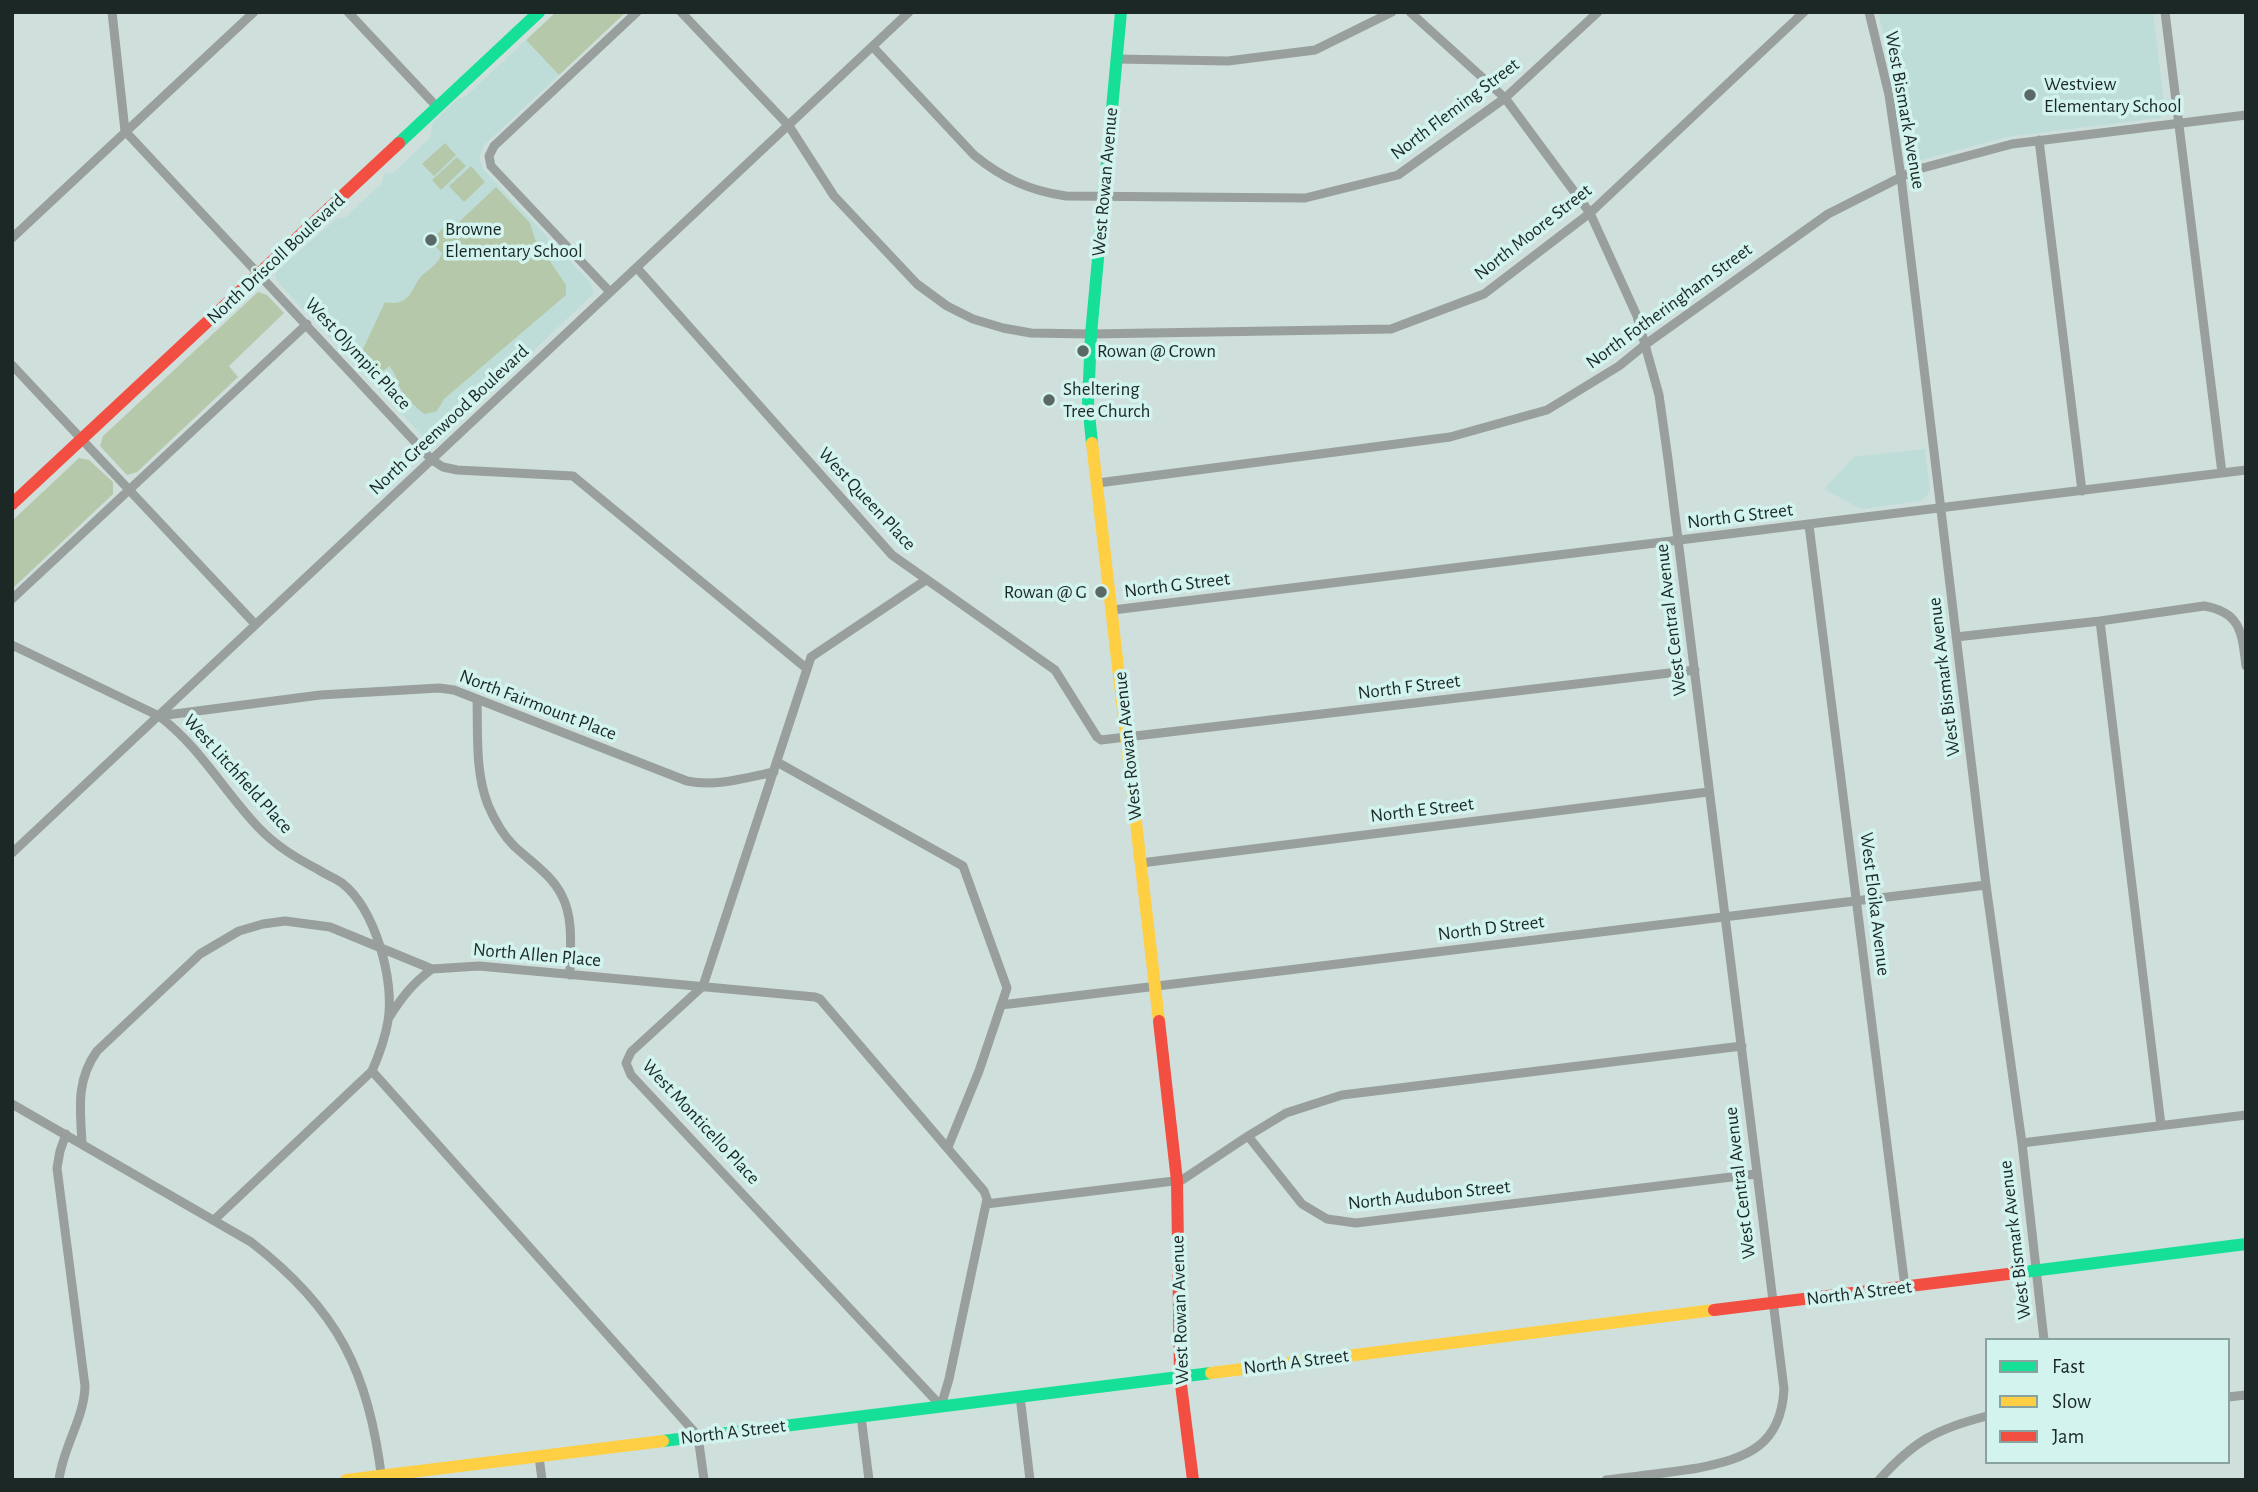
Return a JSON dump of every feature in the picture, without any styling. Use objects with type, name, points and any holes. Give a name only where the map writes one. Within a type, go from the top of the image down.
[{"type":"street","points":[[112,12],[125,131]]},
{"type":"street","points":[[12,238],[254,12]]},
{"type":"street","points":[[348,12],[438,108]]},
{"type":"street","name":"North Driscoll Boulevard","points":[[12,504],[539,12]]},
{"type":"street","points":[[610,292],[491,166],[489,156],[494,146],[637,12]]},
{"type":"street","name":"North Moore Street","points":[[681,12],[789,126],[834,196],[917,284],[947,306],[973,319],[1003,328],[1031,333],[1091,334],[1391,328],[1484,295],[1590,213],[1804,12]]},
{"type":"street","name":"North Greenwood Boulevard","points":[[12,853],[909,12]]},
{"type":"street","name":"West Rowan Avenue","points":[[1121,12],[1091,334],[1088,404],[1177,1181],[1180,1377],[1193,1480]]},
{"type":"street","points":[[1117,59],[1228,61],[1315,50],[1392,12]]},
{"type":"street","name":"West Central Avenue","points":[[1410,12],[1505,98],[1590,213],[1637,316],[1646,344],[1659,395],[1679,541],[1784,1389],[1783,1409],[1774,1430],[1755,1450],[1742,1457],[1682,1475],[1606,1480]]},
{"type":"street","name":"North Fleming Street","points":[[873,47],[974,155],[1014,183],[1040,192],[1066,196],[1305,198],[1398,175],[1505,98],[1598,12]]},
{"type":"street","name":"West Bismark Avenue","points":[[1869,12],[1889,95],[1901,177],[1986,885],[2022,1143],[2044,1338]]},
{"type":"street","points":[[2165,12],[2222,473]]},
{"type":"street","name":"North Fotheringham Street","points":[[1098,483],[1450,437],[1547,410],[1619,366],[1828,214],[1915,170],[2012,144],[2246,115]]},
{"type":"street","name":"West Olympic Place","points":[[125,131],[432,460],[443,467],[457,470],[573,476],[806,668]]},
{"type":"street","points":[[2039,141],[2082,491]]},
{"type":"street","name":"West Queen Place","points":[[637,268],[892,555],[1055,670],[1097,737],[1107,741],[1128,738]]},
{"type":"street","points":[[12,599],[307,324]]},
{"type":"street","points":[[12,365],[255,624]]},
{"type":"street","name":"North G Street","points":[[1113,610],[2246,470]]},
{"type":"street","name":"West Eloika Avenue","points":[[1809,525],[1905,1287]]},
{"type":"street","points":[[806,668],[814,652],[926,580]]},
{"type":"street","points":[[1956,637],[2204,606],[2218,608],[2237,624],[2242,637],[2246,666]]},
{"type":"street","points":[[2100,621],[2161,1125]]},
{"type":"street","name":"West Litchfield Place","points":[[12,645],[159,716],[179,731],[257,827],[272,841],[289,854],[342,883],[360,902],[380,948],[388,989],[389,1018],[383,1046],[372,1071]]},
{"type":"street","name":"West Monticello Place","points":[[806,668],[703,986],[631,1052],[626,1063],[627,1069],[941,1406]]},
{"type":"street","name":"North F Street","points":[[1128,738],[1695,670]]},
{"type":"street","name":"North Fairmount Place","points":[[159,716],[320,695],[454,690],[687,781],[718,783],[774,772]]},
{"type":"street","points":[[477,699],[478,759],[482,786],[489,806],[511,843],[552,880],[562,894],[570,927],[570,975]]},
{"type":"street","points":[[777,762],[964,866],[1006,984],[979,1071],[948,1147]]},
{"type":"street","name":"North E Street","points":[[1141,863],[1708,792]]},
{"type":"street","name":"North D Street","points":[[1001,1005],[1986,885]]},
{"type":"street","name":"North Allen Place","points":[[82,1142],[79,1100],[81,1082],[97,1051],[200,954],[239,931],[285,921],[330,927],[432,969],[479,966],[820,999],[948,1147],[984,1191],[987,1202]]},
{"type":"street","name":"West Litchfield Place","points":[[389,1018],[403,995],[432,969]]},
{"type":"street","points":[[941,1406],[987,1202],[1177,1181],[1186,1178],[1286,1113],[1342,1095],[1742,1046]]},
{"type":"street","points":[[214,1220],[372,1071],[698,1436],[704,1480]]},
{"type":"street","points":[[12,1104],[251,1242],[284,1267],[308,1292],[333,1325],[352,1360],[366,1395],[375,1430],[382,1478]]},
{"type":"street","points":[[2022,1143],[2246,1115]]},
{"type":"street","points":[[59,1480],[64,1453],[80,1418],[85,1386],[57,1168],[66,1134]]},
{"type":"street","name":"North Audubon Street","points":[[1248,1136],[1303,1204],[1327,1219],[1356,1223],[1756,1174]]},
{"type":"street","name":"North A Street","points":[[346,1480],[382,1478],[698,1436],[2246,1244]]},
{"type":"street","points":[[1020,1396],[1030,1480]]},
{"type":"street","points":[[861,1416],[869,1480]]},
{"type":"street","points":[[1879,1480],[1902,1455],[1929,1436],[1958,1423],[1985,1416]]},
{"type":"street","points":[[539,1456],[542,1480]]},
{"type":"shaded area","name":"Westview Elementary School","points":[[1878,12],[2153,12],[2165,110],[2159,118],[2006,137],[1922,160],[1913,158],[1906,152],[1895,81]]},
{"type":"shaded area","name":"Browne Elementary School","points":[[526,40],[559,75],[484,145],[480,161],[484,170],[590,282],[594,293],[433,444],[428,442],[277,281],[275,273],[336,219],[346,217],[382,183],[384,174],[393,173],[430,138],[433,122],[458,99],[466,96]]},
{"type":"shaded area","points":[[1925,449],[1930,491],[1920,501],[1861,509],[1824,489],[1854,457]]},
{"type":"green space","points":[[556,12],[626,12],[559,75],[526,40]]},
{"type":"green space","points":[[445,143],[456,155],[434,176],[422,164]]},
{"type":"green space","points":[[457,157],[466,166],[441,190],[432,180]]},
{"type":"green space","points":[[471,166],[485,182],[464,202],[449,186]]},
{"type":"green space","points":[[496,187],[530,223],[535,239],[566,285],[566,295],[444,399],[437,411],[425,414],[404,394],[389,366],[374,379],[357,362],[385,302],[396,303],[405,299],[419,279],[440,258],[442,253],[430,241],[445,226],[458,223]]},
{"type":"green space","points":[[258,292],[267,295],[284,313],[229,366],[238,377],[137,472],[127,475],[100,446],[103,436]]},
{"type":"green space","points":[[79,458],[89,460],[113,482],[113,494],[12,589],[12,521]]},
{"type":"traffic: fast","points":[[399,143],[539,12]]},
{"type":"traffic: fast","points":[[1092,443],[1088,404],[1091,334],[1121,12]]},
{"type":"traffic: fast","points":[[2016,1273],[2246,1244]]},
{"type":"traffic: fast","points":[[663,1441],[1211,1373]]},
{"type":"traffic: slow","points":[[1092,443],[1159,1021]]},
{"type":"traffic: slow","points":[[1211,1373],[1714,1310]]},
{"type":"traffic: slow","points":[[346,1480],[663,1441]]},
{"type":"traffic: jam","points":[[12,504],[399,143]]},
{"type":"traffic: jam","points":[[1159,1021],[1177,1181],[1180,1377],[1193,1480]]},
{"type":"traffic: jam","points":[[1714,1310],[2016,1273]]},
{"type":"place","name":"Westview Elementary School","points":[[2030,95]]},
{"type":"place","name":"Browne Elementary School","points":[[431,240]]},
{"type":"place","name":"Rowan @ Crown","points":[[1083,351]]},
{"type":"place","name":"Sheltering Tree Church","points":[[1049,400]]},
{"type":"place","name":"Rowan @ G","points":[[1101,592]]}]
